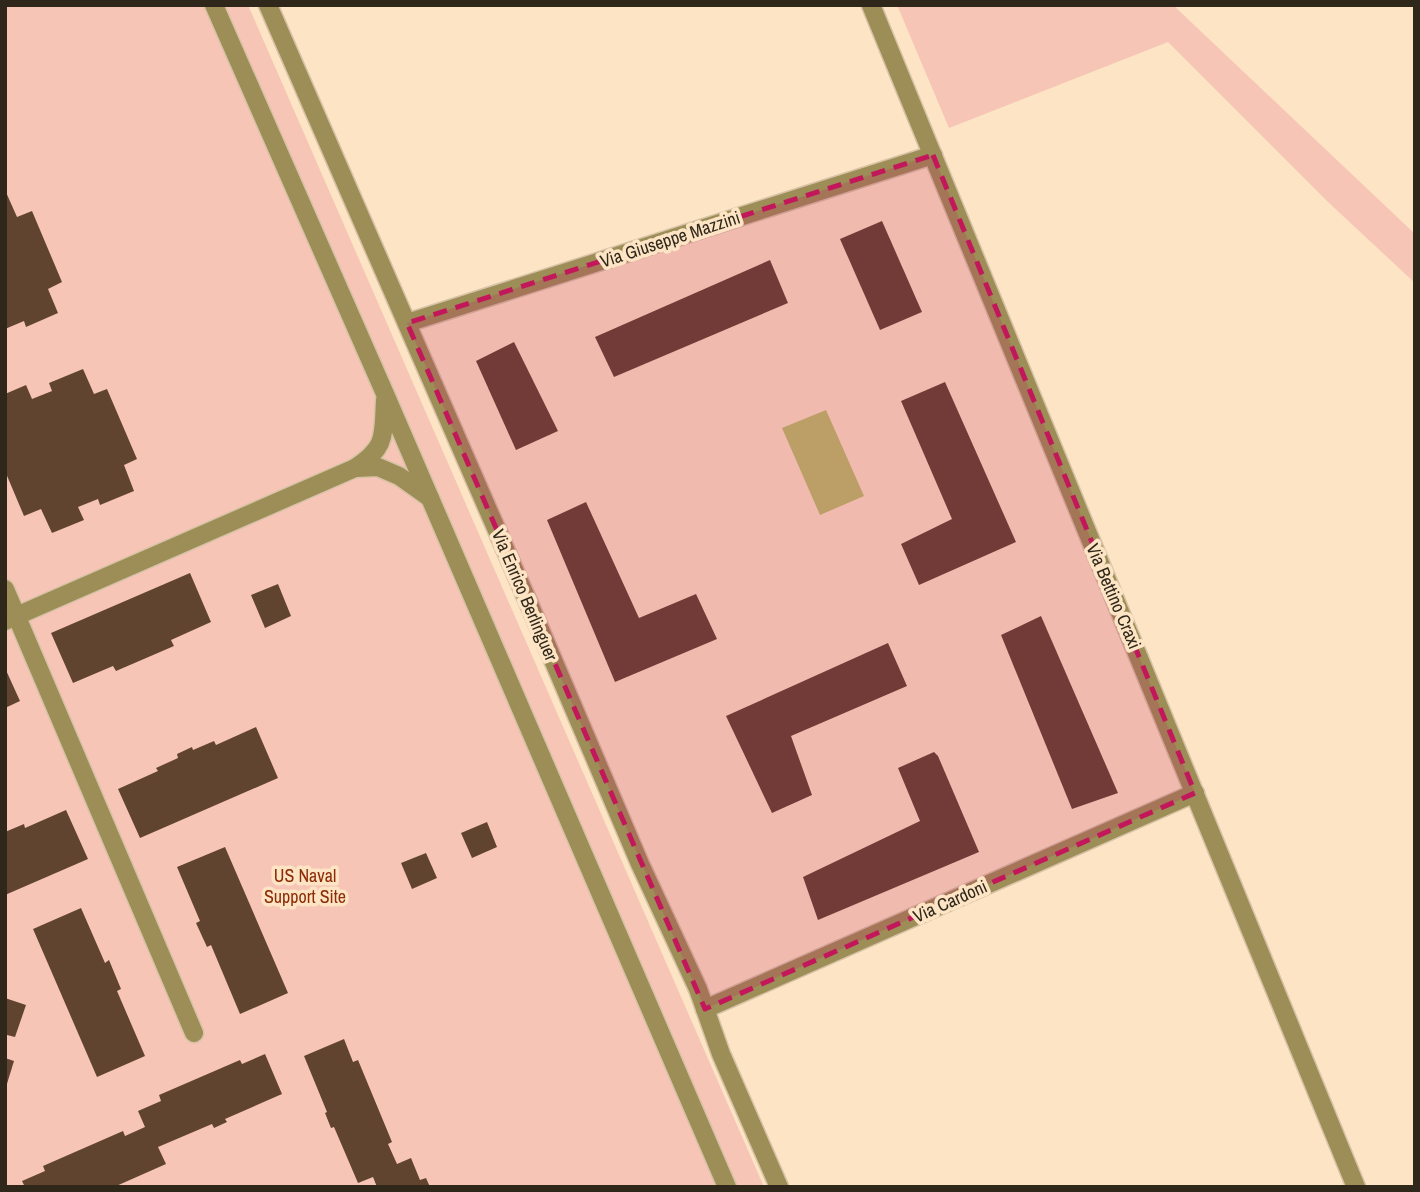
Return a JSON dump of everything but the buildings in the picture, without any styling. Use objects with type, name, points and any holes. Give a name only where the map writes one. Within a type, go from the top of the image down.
[{"type":"street","points":[[214,5],[386,396],[727,1187]]},
{"type":"street","name":"Via Enrico Berlinguer","points":[[268,5],[640,864],[698,989],[721,1054],[779,1187]]},
{"type":"street","name":"Via Bettino Craxi","points":[[871,5],[1356,1187]]},
{"type":"street","name":"Via Giuseppe Mazzini","points":[[407,323],[933,155]]},
{"type":"street","points":[[11,619],[355,468],[372,457],[382,442],[386,396]]},
{"type":"street","points":[[355,468],[378,467],[399,476],[430,498]]},
{"type":"street","points":[[5,589],[11,619],[194,1034]]},
{"type":"street","name":"Via Cardoni","points":[[705,1009],[1195,793]]},
{"type":"highlighted area","points":[[933,155],[1195,793],[705,1009],[407,323]]},
{"type":"green space","name":"US Naval Support Site","points":[[5,5],[248,5],[764,1187],[5,1187]]},
{"type":"green space","points":[[897,5],[1173,5],[1415,234],[1415,283],[1328,202],[1168,42],[949,128]]},
{"type":"shaded area","points":[[826,410],[864,496],[820,515],[782,428]]}]
